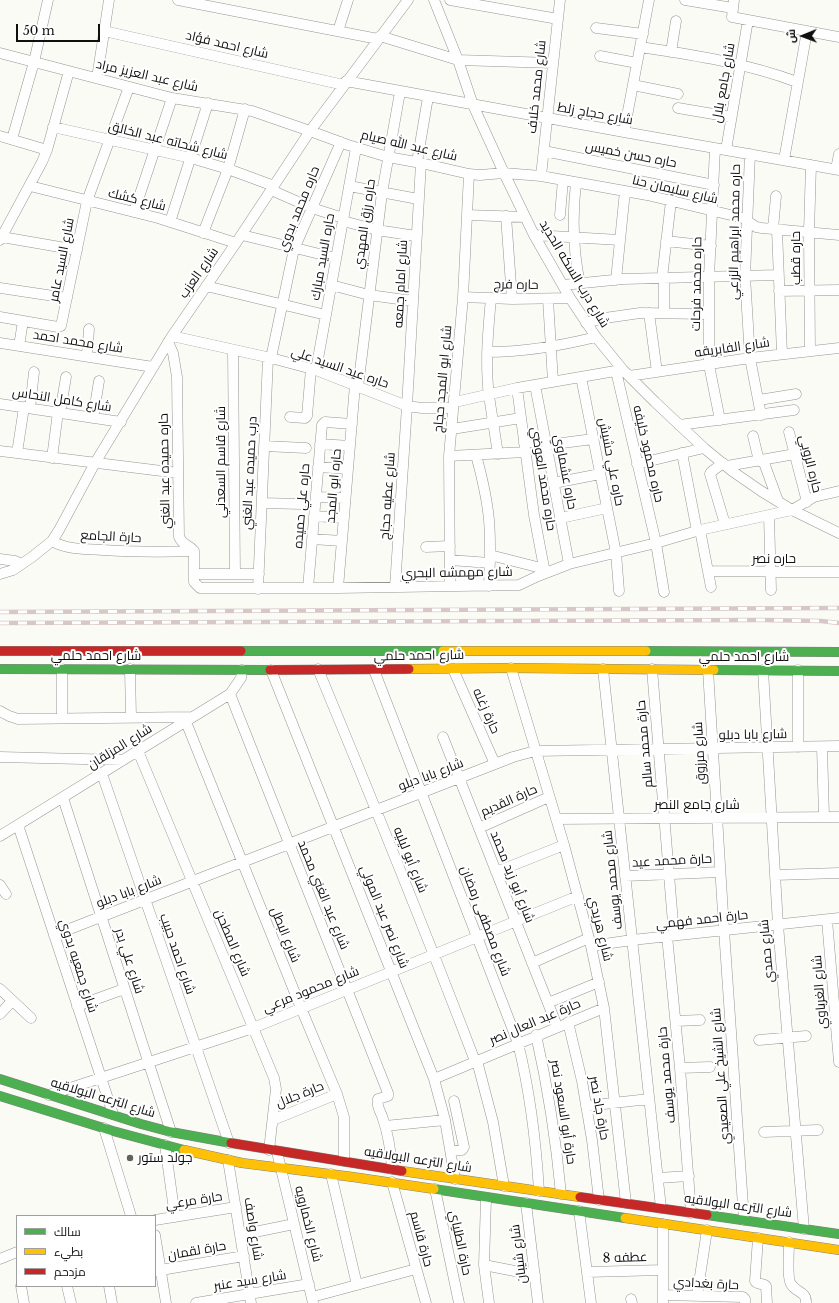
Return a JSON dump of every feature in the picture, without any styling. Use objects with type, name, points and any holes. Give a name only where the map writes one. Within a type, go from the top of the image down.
[{"type":"main road","name":"شارع احمد حلمي","points":[[0,650],[839,652]]},
{"type":"main road","name":"شارع احمد حلمي","points":[[0,669],[374,670],[511,668],[839,671]]},
{"type":"main road","name":"شارع الترعه البولاقيه","points":[[0,1079],[171,1132],[229,1143],[454,1179],[839,1234]]},
{"type":"main road","name":"شارع الترعه البولاقيه","points":[[0,1096],[104,1128],[165,1145],[228,1160],[392,1182],[486,1198],[839,1250]]},
{"type":"street","points":[[12,139],[34,62],[48,0]]},
{"type":"street","points":[[97,78],[109,0]]},
{"type":"street","points":[[178,0],[379,38],[458,60],[553,63]]},
{"type":"street","points":[[338,31],[348,0]]},
{"type":"street","name":"شارع درب السكه الحديد","points":[[434,0],[458,60],[473,104],[534,235],[586,323],[622,372],[704,448],[725,465],[792,510],[839,533]]},
{"type":"street","points":[[450,0],[558,19]]},
{"type":"street","name":"شارع محمد خلاف","points":[[541,176],[560,0]]},
{"type":"street","points":[[624,132],[649,0]]},
{"type":"street","points":[[685,0],[733,8],[748,20],[839,37]]},
{"type":"street","name":"شارع العزب","points":[[0,574],[13,570],[37,554],[52,541],[60,530],[95,463],[170,339],[239,239],[310,130],[379,38],[404,1]]},
{"type":"street","name":"شارع جامع بلال","points":[[721,149],[732,117],[748,20]]},
{"type":"street","points":[[671,52],[676,21]]},
{"type":"street","points":[[596,28],[643,34]]},
{"type":"street","name":"شارع احمد فؤاد","points":[[104,31],[345,83]]},
{"type":"street","points":[[784,160],[807,31]]},
{"type":"street","points":[[640,47],[760,69],[797,82]]},
{"type":"street","name":"شارع عبد العزيز مراد","points":[[0,53],[172,98],[245,109],[310,130]]},
{"type":"street","points":[[600,56],[637,63]]},
{"type":"street","points":[[69,71],[47,150],[30,186],[1,239],[77,250]]},
{"type":"street","name":"شارع حجاج زلط","points":[[345,83],[473,104],[838,169]]},
{"type":"street","points":[[633,84],[678,94]]},
{"type":"street","name":"شارع السيد عامر","points":[[22,321],[58,327],[62,324],[86,201],[129,86]]},
{"type":"street","name":"حاره رزق المهدي","points":[[357,386],[382,193],[400,92]]},
{"type":"street","name":"شارع امام جمعه","points":[[407,406],[419,162],[428,97]]},
{"type":"street","points":[[134,212],[172,98]]},
{"type":"street","points":[[170,222],[208,103]]},
{"type":"street","points":[[678,108],[732,117]]},
{"type":"street","points":[[203,233],[228,169],[245,109]]},
{"type":"street","name":"شارع شحاته عبد الخالق","points":[[53,127],[191,158],[228,169],[273,188],[312,208],[377,230],[416,236]]},
{"type":"street","name":"شارع عبد الله صيام","points":[[310,130],[356,148],[388,158],[419,162],[469,174],[480,175],[504,173]]},
{"type":"street","points":[[0,136],[47,150]]},
{"type":"street","name":"حاره محمد بدوي","points":[[270,358],[283,305],[294,249],[341,142]]},
{"type":"street","name":"حاره السيد مبارك","points":[[290,417],[305,418],[307,416],[314,370],[326,315],[356,148]]},
{"type":"street","name":"حاره محمد فرحات","points":[[720,420],[709,365],[709,314],[712,211],[714,185],[721,149]]},
{"type":"street","name":"حاره حسن خميس","points":[[544,151],[714,185]]},
{"type":"street","name":"حاره محمد ابراهيم الزرعي","points":[[750,154],[745,276],[750,358],[761,415]]},
{"type":"street","points":[[838,169],[839,154]]},
{"type":"street","name":"حاره قطب","points":[[810,351],[808,232],[811,165]]},
{"type":"street","name":"شارع سليمان حنا","points":[[504,173],[541,176],[625,191],[747,220],[756,227],[839,235]]},
{"type":"street","name":"شارع ابو المجد حجاج","points":[[450,586],[449,456],[463,297],[469,174]]},
{"type":"street","points":[[560,215],[563,180]]},
{"type":"street","points":[[576,182],[573,237],[580,284]]},
{"type":"street","name":"شارع كشك","points":[[30,186],[134,212],[203,233],[336,258]]},
{"type":"street","points":[[349,186],[418,199]]},
{"type":"street","points":[[616,280],[625,191]]},
{"type":"street","points":[[776,196],[775,229],[782,354]]},
{"type":"street","points":[[664,313],[663,278],[671,201]]},
{"type":"street","points":[[467,215],[525,217]]},
{"type":"street","points":[[506,216],[512,299]]},
{"type":"street","points":[[534,235],[620,240]]},
{"type":"street","points":[[666,241],[711,246]]},
{"type":"street","points":[[563,285],[616,280],[778,275]]},
{"type":"street","points":[[331,285],[368,295],[413,301]]},
{"type":"street","points":[[206,286],[326,315]]},
{"type":"street","points":[[0,288],[67,298]]},
{"type":"street","points":[[779,291],[839,290]]},
{"type":"street","name":"حاره فرج","points":[[463,297],[512,299],[570,298]]},
{"type":"street","points":[[491,298],[487,352],[489,395],[498,454]]},
{"type":"street","points":[[548,299],[552,382]]},
{"type":"street","points":[[586,323],[622,315],[649,313],[709,314]]},
{"type":"street","points":[[649,313],[657,372]]},
{"type":"street","points":[[0,317],[22,321],[19,346]]},
{"type":"street","points":[[87,356],[89,329]]},
{"type":"street","points":[[487,352],[551,348],[596,337]]},
{"type":"street","name":"حاره عيد السيد علي","points":[[170,339],[233,350],[314,370],[407,406],[430,409],[454,405]]},
{"type":"street","name":"حاره حميده عبد الغني","points":[[170,339],[177,376],[179,537],[181,542],[191,547],[194,551]]},
{"type":"street","name":"شارع محمد احمد","points":[[0,343],[153,367]]},
{"type":"street","name":"شارع الفابريقه","points":[[454,405],[517,388],[581,377],[622,372],[657,372],[750,358],[839,348]]},
{"type":"street","name":"شارع قاسم السعدني","points":[[233,350],[234,574]]},
{"type":"street","name":"درب حميده عبد الغني","points":[[258,589],[264,446],[270,358]]},
{"type":"street","points":[[17,453],[34,372]]},
{"type":"street","name":"حاره محمود خليفه","points":[[622,372],[637,464],[656,543],[664,592]]},
{"type":"street","points":[[52,458],[66,377]]},
{"type":"street","name":"حاره علي حشيش","points":[[581,377],[616,553],[619,591]]},
{"type":"street","points":[[93,418],[99,381]]},
{"type":"street","name":"حاره عشماوي","points":[[535,385],[570,564]]},
{"type":"street","name":"حاره ابو المجد","points":[[338,588],[352,424],[357,386]]},
{"type":"street","name":"حاره محمد العوضي","points":[[517,388],[534,515],[545,571]]},
{"type":"street","points":[[759,400],[796,394]]},
{"type":"street","name":"شارع كامل النحاس","points":[[0,404],[121,422]]},
{"type":"street","name":"شارع عطيه حجاج","points":[[395,587],[407,406]]},
{"type":"street","points":[[679,425],[794,410]]},
{"type":"street","points":[[452,429],[521,418]]},
{"type":"street","name":"حاره علي حميده","points":[[308,588],[322,425],[325,422],[352,424]]},
{"type":"street","name":"حاره الروبي","points":[[789,432],[806,502]]},
{"type":"street","points":[[753,436],[778,501]]},
{"type":"street","points":[[449,456],[498,454],[546,442],[593,438]]},
{"type":"street","points":[[320,444],[350,446]]},
{"type":"street","points":[[264,446],[306,448]]},
{"type":"street","points":[[637,464],[704,448]]},
{"type":"street","points":[[0,451],[178,474]]},
{"type":"street","points":[[682,453],[711,587]]},
{"type":"street","points":[[725,524],[710,473],[725,465],[795,454]]},
{"type":"street","points":[[476,455],[487,503],[489,520],[489,586]]},
{"type":"street","points":[[318,467],[348,469]]},
{"type":"street","points":[[554,483],[600,474]]},
{"type":"street","name":"شارع مهمشه البحري","points":[[194,574],[196,585],[203,589],[519,585],[545,571],[725,524],[792,510],[814,497],[839,490]]},
{"type":"street","points":[[316,497],[346,498]]},
{"type":"street","points":[[262,503],[301,504]]},
{"type":"street","points":[[561,518],[607,508]]},
{"type":"street","points":[[769,515],[771,590]]},
{"type":"street","points":[[314,516],[344,518]]},
{"type":"street","points":[[312,539],[342,541]]},
{"type":"street","name":"حارة الجامع","points":[[52,541],[70,548],[132,552],[194,551]]},
{"type":"street","points":[[426,547],[450,546]]},
{"type":"street","points":[[194,551],[194,574],[259,574]]},
{"type":"street","points":[[0,559],[15,560],[21,564]]},
{"type":"street","points":[[450,560],[490,559],[545,571]]},
{"type":"street","name":"حاره نصر","points":[[708,571],[839,572]]},
{"type":"street","name":"شارع هريدي","points":[[511,668],[564,845],[599,982],[604,1008],[626,1203]]},
{"type":"street","points":[[62,669],[62,718]]},
{"type":"street","points":[[130,669],[130,717]]},
{"type":"street","name":"شارع أبو ليليه","points":[[318,669],[476,1061]]},
{"type":"street","name":"حارة زغله","points":[[453,669],[495,764]]},
{"type":"street","name":"شارع محمد يوسف","points":[[603,669],[661,1208]]},
{"type":"street","name":"حارة محمد سالم","points":[[652,669],[668,874],[670,936]]},
{"type":"street","name":"شارع المزلقان","points":[[0,836],[230,694],[241,678],[242,670]]},
{"type":"street","name":"شارع نصر عبد المولي","points":[[271,670],[434,1079],[445,1120],[454,1179]]},
{"type":"street","name":"شارع مصطفى رمضان","points":[[374,670],[518,1043],[533,1119],[539,1191]]},
{"type":"street","name":"شارع مرزوق","points":[[708,670],[724,930]]},
{"type":"street","name":"شارع حمدي","points":[[764,670],[778,925],[804,1229]]},
{"type":"street","points":[[798,670],[798,747]]},
{"type":"street","name":"شارع عبد الغني محمد","points":[[230,694],[388,1092],[388,1096],[378,1099],[377,1103],[386,1126]]},
{"type":"street","points":[[0,711],[18,719],[130,717],[189,719]]},
{"type":"street","name":"شارع البطل","points":[[189,719],[242,862],[337,1094],[344,1117],[344,1161]]},
{"type":"street","name":"شارع أبو زيد محمد","points":[[442,737],[557,1026]]},
{"type":"street","name":"شارع بابا دبلو","points":[[54,935],[495,764],[536,751],[839,746]]},
{"type":"street","points":[[822,747],[824,817]]},
{"type":"street","name":"شارع المطحن","points":[[138,751],[275,1084],[273,1151]]},
{"type":"street","points":[[0,757],[123,760]]},
{"type":"street","name":"شارع احمد حبيب","points":[[102,774],[229,1143]]},
{"type":"street","name":"حارة القديم","points":[[479,828],[549,797]]},
{"type":"street","name":"شارع علي بدر","points":[[63,798],[171,1132]]},
{"type":"street","name":"شارع جامع النصر","points":[[556,819],[839,817]]},
{"type":"street","name":"شارع جمعيه بدوي","points":[[18,825],[113,1114]]},
{"type":"street","points":[[496,872],[564,845]]},
{"type":"street","name":"حارة محمد عيد","points":[[625,876],[720,872]]},
{"type":"street","points":[[775,875],[839,873]]},
{"type":"street","points":[[0,885],[6,894]]},
{"type":"street","name":"شارع محمود مرعي","points":[[49,1094],[253,1028],[515,920],[578,896]]},
{"type":"street","name":"حارة احمد فهمي","points":[[532,963],[590,942],[632,940],[839,918]]},
{"type":"street","name":"شارع الغرباوي","points":[[827,920],[839,1062]]},
{"type":"street","name":"شارع الشيخ علي الصعيدي","points":[[724,930],[744,1220]]},
{"type":"street","name":"حارة محمد يوسف","points":[[670,936],[691,1213]]},
{"type":"street","points":[[548,1003],[599,982]]},
{"type":"street","points":[[0,989],[31,1018]]},
{"type":"street","points":[[77,1006],[124,989]]},
{"type":"street","points":[[0,1014],[12,1001]]},
{"type":"street","name":"حارة عبد العال نصر","points":[[434,1079],[557,1026],[604,1008]]},
{"type":"street","points":[[676,1021],[700,1020]]},
{"type":"street","name":"حارة جاد نصر","points":[[568,1022],[582,1081],[592,1140],[599,1200]]},
{"type":"street","name":"حارة أبو السعود نصر","points":[[536,1035],[552,1114],[561,1194]]},
{"type":"street","points":[[759,1040],[806,1036]]},
{"type":"street","points":[[476,1061],[493,1122],[504,1186]]},
{"type":"street","points":[[680,1068],[710,1067]]},
{"type":"street","name":"حارة جلال","points":[[273,1120],[337,1094]]},
{"type":"street","points":[[586,1106],[649,1099]]},
{"type":"street","points":[[451,1152],[462,1150],[464,1147],[454,1101]]},
{"type":"street","points":[[392,1169],[386,1126],[445,1120]]},
{"type":"street","points":[[104,1128],[131,1215]]},
{"type":"street","points":[[764,1132],[818,1130]]},
{"type":"street","points":[[165,1145],[175,1217]]},
{"type":"street","name":"شارع الخمارويه","points":[[273,1151],[281,1168],[313,1300]]},
{"type":"street","name":"شارع واصف","points":[[228,1160],[250,1298]]},
{"type":"street","points":[[331,1174],[357,1285]]},
{"type":"street","points":[[658,1178],[688,1176]]},
{"type":"street","name":"حارة قاسم","points":[[392,1182],[426,1303]]},
{"type":"street","name":"حارة الطلياي","points":[[435,1189],[459,1303]]},
{"type":"street","points":[[486,1198],[484,1265],[489,1303]]},
{"type":"street","name":"شارع شيبان","points":[[526,1203],[538,1303]]},
{"type":"street","name":"حارة مرعي","points":[[156,1220],[236,1207]]},
{"type":"street","points":[[580,1211],[591,1303]]},
{"type":"street","points":[[240,1235],[294,1224]]},
{"type":"street","points":[[663,1224],[663,1299]]},
{"type":"street","points":[[697,1296],[707,1230]]},
{"type":"street","points":[[758,1238],[755,1281],[766,1286],[766,1303]]},
{"type":"street","points":[[789,1242],[790,1282],[793,1287],[803,1293],[806,1303]]},
{"type":"street","points":[[156,1247],[158,1271],[166,1303]]},
{"type":"street","points":[[0,1260],[16,1256]]},
{"type":"street","name":"حارة لقمان","points":[[158,1271],[244,1256]]},
{"type":"street","points":[[484,1265],[535,1274]]},
{"type":"street","points":[[313,1300],[357,1285],[416,1269]]},
{"type":"street","name":"عطفه 8","points":[[587,1272],[663,1270]]},
{"type":"street","name":"شارع سيد عنبر","points":[[196,1303],[250,1298],[309,1284]]},
{"type":"street","points":[[21,1287],[24,1303]]},
{"type":"street","points":[[68,1287],[71,1303]]},
{"type":"street","points":[[109,1287],[112,1303]]},
{"type":"street","name":"حارة بغدادي","points":[[663,1299],[680,1299],[697,1296],[723,1300],[743,1297],[745,1303]]},
{"type":"railway","points":[[0,612],[839,608]]},
{"type":"railway","points":[[0,623],[762,620],[821,621],[839,623]]},
{"type":"traffic: fast","points":[[241,651],[443,651]]},
{"type":"traffic: fast","points":[[646,651],[839,652]]},
{"type":"traffic: fast","points":[[0,669],[270,670]]},
{"type":"traffic: fast","points":[[714,670],[839,671]]},
{"type":"traffic: fast","points":[[0,1079],[141,1124],[171,1132],[231,1143]]},
{"type":"traffic: fast","points":[[0,1096],[113,1131],[184,1150]]},
{"type":"traffic: fast","points":[[434,1189],[625,1218]]},
{"type":"traffic: fast","points":[[707,1215],[839,1234]]},
{"type":"traffic: slow","points":[[443,651],[646,651]]},
{"type":"traffic: slow","points":[[409,669],[511,668],[714,670]]},
{"type":"traffic: slow","points":[[184,1150],[242,1163],[434,1189]]},
{"type":"traffic: slow","points":[[402,1171],[580,1197]]},
{"type":"traffic: slow","points":[[625,1218],[839,1250]]},
{"type":"traffic: jam","points":[[0,651],[241,651]]},
{"type":"traffic: jam","points":[[270,670],[409,669]]},
{"type":"traffic: jam","points":[[231,1143],[402,1171]]},
{"type":"traffic: jam","points":[[580,1197],[707,1215]]},
{"type":"place","name":"جولد ستور","points":[[130,1158]]}]
